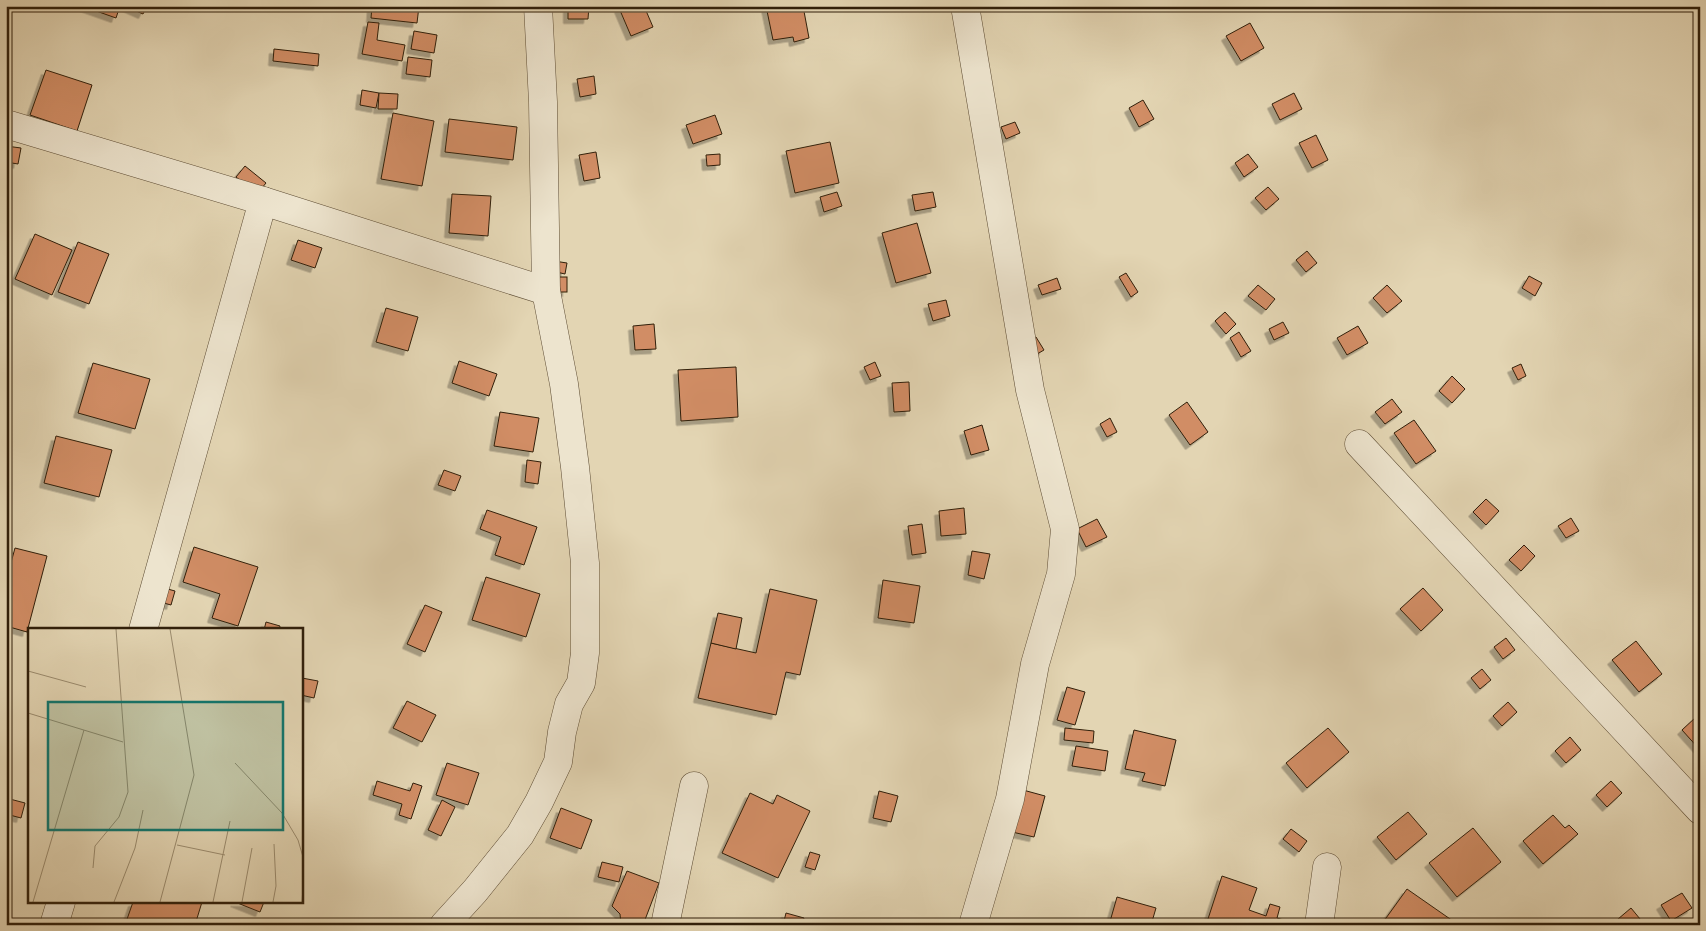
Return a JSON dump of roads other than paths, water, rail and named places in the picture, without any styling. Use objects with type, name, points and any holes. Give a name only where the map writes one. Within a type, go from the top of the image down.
[{"type":"street","points":[[444,925],[475,891],[520,835],[539,802],[558,762],[562,732],[570,704],[581,683],[584,654],[584,563],[575,467],[564,384],[546,291],[543,102],[538,6]]},
{"type":"street","points":[[964,6],[1030,390],[1064,529],[1061,574],[1035,664],[1010,799],[973,925]]},
{"type":"street","points":[[6,124],[264,201],[546,291]]},
{"type":"street","points":[[144,628],[264,201]]},
{"type":"street","points":[[1358,444],[1700,810]]},
{"type":"street","points":[[665,925],[694,786]]},
{"type":"street","points":[[1319,925],[1327,867]]},
{"type":"street","points":[[54,925],[59,904]]}]
